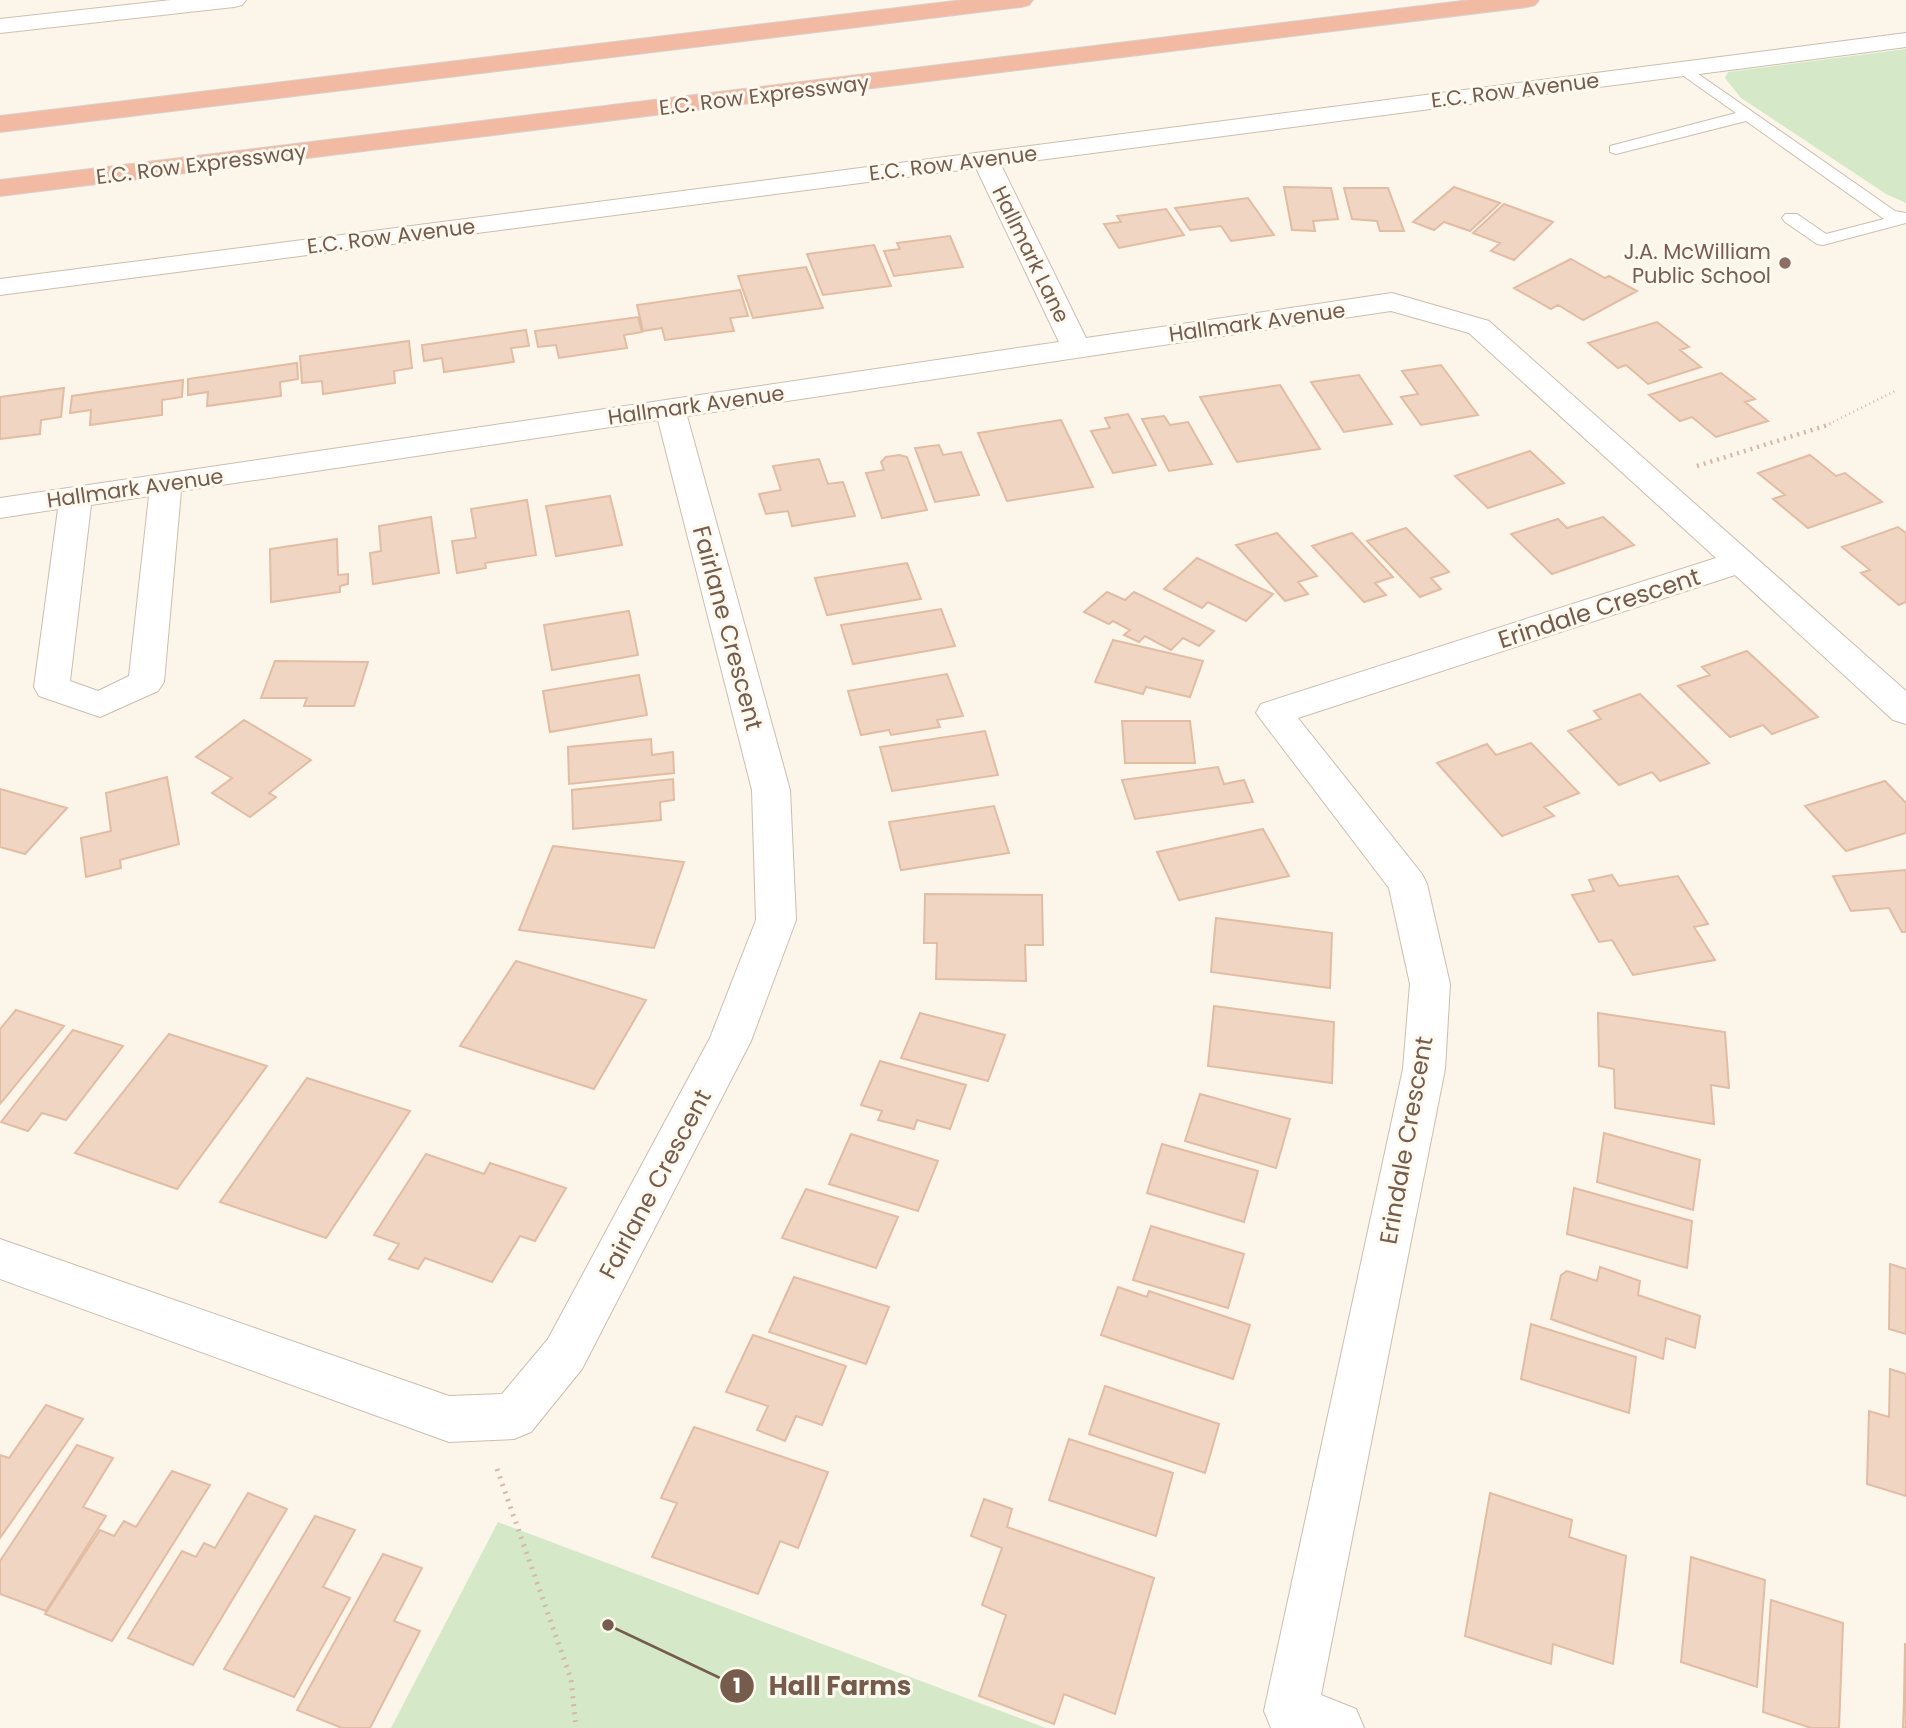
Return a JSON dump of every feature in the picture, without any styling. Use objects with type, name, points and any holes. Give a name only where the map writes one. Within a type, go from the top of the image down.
[{"type":"highway","points":[[0,124],[1021,0]]},
{"type":"highway","name":"E.C. Row Expressway","points":[[0,188],[1527,0]]},
{"type":"street","points":[[0,26],[233,0]]},
{"type":"street","name":"E.C. Row Avenue","points":[[0,287],[1906,40]]},
{"type":"street","name":"Hallmark Lane","points":[[985,159],[1077,349]]},
{"type":"street","name":"Hallmark Avenue","points":[[0,508],[1392,302]]},
{"type":"street","name":"Erindale Crescent","points":[[1392,302],[1479,327],[1906,711]]},
{"type":"street","name":"Fairlane Crescent","points":[[0,1259],[449,1419],[514,1416],[565,1354],[730,1041],[776,920],[771,790],[670,409]]},
{"type":"street","points":[[76,497],[52,687],[100,705],[146,682],[166,484]]},
{"type":"street","name":"Erindale Crescent","points":[[1337,1728],[1291,1711],[1424,1069],[1430,984],[1408,884],[1274,713],[1740,562]]},
{"type":"lane","points":[[1684,69],[1890,215],[1906,218]]},
{"type":"lane","points":[[1616,149],[1749,115]]},
{"type":"lane","points":[[1791,218],[1823,240],[1906,218]]},
{"type":"path","points":[[1696,467],[1840,421],[1895,391]]},
{"type":"path","points":[[497,1467],[571,1679],[576,1728]]},
{"type":"green space","points":[[1906,49],[1906,203],[1886,194],[1741,98],[1725,78],[1728,72]]},
{"type":"green space","points":[[498,1522],[1046,1728],[391,1728]]},
{"type":"building","points":[[1284,187],[1331,188],[1338,219],[1313,221],[1315,231],[1292,230]]},
{"type":"building","points":[[1454,187],[1500,203],[1470,231],[1444,222],[1434,230],[1413,222]]},
{"type":"building","points":[[1344,188],[1388,188],[1404,231],[1380,231],[1377,221],[1352,219]]},
{"type":"building","points":[[1248,198],[1274,235],[1231,241],[1221,226],[1190,230],[1175,208]]},
{"type":"building","points":[[1504,204],[1553,222],[1514,260],[1491,251],[1500,243],[1473,233]]},
{"type":"building","points":[[1166,209],[1184,235],[1119,248],[1104,224],[1121,222],[1117,216]]},
{"type":"building","points":[[950,236],[963,267],[894,276],[884,251],[900,249],[897,243]]},
{"type":"building","points":[[874,245],[891,286],[823,295],[807,254]]},
{"type":"building","points":[[1571,259],[1605,278],[1609,276],[1637,291],[1583,320],[1558,305],[1551,309],[1514,288]]},
{"type":"building","points":[[806,267],[823,308],[753,318],[738,276]]},
{"type":"building","points":[[740,290],[748,316],[730,318],[734,331],[665,340],[662,328],[643,331],[637,305]]},
{"type":"building","points":[[638,317],[642,332],[624,335],[627,348],[559,358],[556,345],[538,347],[535,331]]},
{"type":"building","points":[[1657,322],[1689,347],[1680,350],[1701,367],[1648,384],[1626,365],[1618,368],[1588,343]]},
{"type":"building","points":[[526,330],[529,346],[511,348],[514,362],[444,372],[442,358],[424,361],[422,345]]},
{"type":"building","points":[[409,341],[412,368],[394,371],[395,383],[323,394],[322,381],[302,383],[300,356]]},
{"type":"building","points":[[297,363],[298,379],[280,382],[281,396],[207,406],[208,392],[188,395],[188,379]]},
{"type":"building","points":[[1441,365],[1478,415],[1421,425],[1401,397],[1418,394],[1402,371]]},
{"type":"building","points":[[1721,373],[1755,399],[1745,402],[1768,421],[1716,437],[1692,417],[1680,421],[1649,395]]},
{"type":"building","points":[[1359,375],[1392,424],[1344,432],[1311,382]]},
{"type":"building","points":[[183,380],[182,397],[162,400],[162,415],[90,425],[91,410],[70,413],[72,396]]},
{"type":"building","points":[[1280,385],[1320,449],[1237,462],[1200,397]]},
{"type":"building","points":[[64,388],[61,417],[41,420],[40,434],[0,439],[0,397]]},
{"type":"building","points":[[1128,414],[1156,465],[1113,473],[1091,431],[1110,428],[1105,418]]},
{"type":"building","points":[[1164,416],[1170,425],[1188,422],[1212,464],[1169,471],[1142,419]]},
{"type":"building","points":[[1061,420],[1093,487],[1007,501],[978,433]]},
{"type":"building","points":[[939,445],[943,455],[961,452],[979,495],[935,502],[915,448]]},
{"type":"building","points":[[1530,451],[1564,483],[1488,508],[1455,476]]},
{"type":"building","points":[[1810,455],[1836,476],[1845,473],[1882,502],[1808,528],[1773,499],[1785,495],[1758,473]]},
{"type":"building","points":[[886,457],[907,457],[927,510],[882,518],[866,473],[884,470],[881,462]]},
{"type":"building","points":[[819,459],[828,484],[843,482],[855,516],[792,526],[788,511],[766,514],[759,494],[781,490],[773,466]]},
{"type":"building","points":[[610,496],[622,545],[556,556],[546,506]]},
{"type":"building","points":[[527,500],[536,555],[485,563],[486,568],[457,573],[452,541],[476,538],[471,509]]},
{"type":"building","points":[[431,517],[439,573],[373,584],[370,553],[381,551],[379,526]]},
{"type":"building","points":[[1603,517],[1634,545],[1552,574],[1511,534],[1558,519],[1567,528]]},
{"type":"building","points":[[1898,527],[1906,533],[1906,602],[1899,605],[1861,573],[1870,570],[1842,547]]},
{"type":"building","points":[[1406,528],[1449,572],[1431,578],[1441,589],[1420,597],[1367,541]]},
{"type":"building","points":[[1277,533],[1317,576],[1298,582],[1308,594],[1285,601],[1236,545]]},
{"type":"building","points":[[1352,533],[1393,577],[1375,583],[1386,595],[1364,602],[1312,546]]},
{"type":"building","points":[[337,539],[338,575],[348,574],[348,584],[340,586],[340,592],[271,602],[270,549]]},
{"type":"building","points":[[1197,558],[1273,594],[1246,621],[1208,602],[1202,608],[1164,589]]},
{"type":"building","points":[[907,563],[921,599],[827,615],[815,578]]},
{"type":"building","points":[[1107,592],[1125,600],[1134,592],[1214,631],[1199,646],[1183,638],[1171,650],[1145,636],[1139,642],[1124,635],[1130,630],[1113,621],[1109,624],[1084,612]]},
{"type":"building","points":[[941,609],[955,646],[853,664],[841,625]]},
{"type":"building","points":[[629,611],[638,655],[552,670],[544,625]]},
{"type":"building","points":[[1113,640],[1203,661],[1190,697],[1146,687],[1143,694],[1095,682]]},
{"type":"building","points":[[1747,651],[1818,717],[1772,734],[1763,725],[1730,737],[1678,686],[1710,675],[1702,667]]},
{"type":"building","points":[[275,661],[368,662],[354,706],[304,706],[307,698],[261,698]]},
{"type":"building","points":[[947,674],[963,716],[937,720],[940,727],[891,735],[889,730],[861,735],[848,691]]},
{"type":"building","points":[[639,675],[647,715],[550,732],[543,691]]},
{"type":"building","points":[[1640,694],[1709,763],[1660,781],[1652,772],[1619,785],[1568,731],[1601,719],[1594,711]]},
{"type":"building","points":[[244,720],[311,760],[269,793],[276,797],[250,817],[212,793],[232,778],[196,757]]},
{"type":"building","points":[[1122,721],[1190,721],[1195,763],[1125,763]]},
{"type":"building","points":[[985,731],[998,775],[892,791],[880,747]]},
{"type":"building","points":[[651,739],[652,755],[673,752],[674,773],[569,784],[568,747]]},
{"type":"building","points":[[1531,743],[1579,793],[1544,807],[1554,816],[1502,836],[1437,763],[1487,744],[1496,755]]},
{"type":"building","points":[[1218,767],[1224,784],[1244,780],[1253,802],[1135,819],[1122,780]]},
{"type":"building","points":[[167,777],[179,844],[120,860],[121,868],[86,877],[81,838],[111,831],[106,793]]},
{"type":"building","points":[[673,779],[674,800],[660,802],[661,820],[573,829],[572,790]]},
{"type":"building","points":[[1885,781],[1906,803],[1906,833],[1846,851],[1805,806]]},
{"type":"building","points":[[0,789],[67,808],[25,854],[0,847]]},
{"type":"building","points":[[994,806],[1009,853],[901,870],[889,822]]},
{"type":"building","points":[[1263,829],[1289,876],[1179,900],[1157,852]]},
{"type":"building","points":[[553,846],[684,862],[654,948],[519,930]]},
{"type":"building","points":[[1906,870],[1906,932],[1902,932],[1889,908],[1851,911],[1833,876]]},
{"type":"building","points":[[1612,875],[1619,886],[1678,876],[1708,924],[1694,927],[1715,960],[1633,975],[1612,940],[1599,942],[1572,895],[1594,891],[1589,880]]},
{"type":"building","points":[[925,894],[1042,895],[1043,945],[1025,945],[1026,981],[936,979],[937,943],[924,943]]},
{"type":"building","points":[[1216,918],[1332,933],[1330,988],[1211,972]]},
{"type":"building","points":[[516,961],[646,1000],[594,1089],[460,1046]]},
{"type":"building","points":[[1214,1006],[1334,1022],[1332,1083],[1208,1066]]},
{"type":"building","points":[[16,1010],[64,1026],[0,1104],[0,1029]]},
{"type":"building","points":[[920,1013],[1005,1035],[988,1081],[901,1058]]},
{"type":"building","points":[[1598,1013],[1725,1032],[1729,1088],[1711,1085],[1714,1124],[1615,1108],[1614,1069],[1599,1066]]},
{"type":"building","points":[[73,1030],[123,1046],[66,1120],[42,1113],[28,1131],[1,1122]]},
{"type":"building","points":[[169,1034],[267,1066],[177,1189],[75,1153]]},
{"type":"building","points":[[880,1061],[966,1085],[950,1129],[917,1120],[914,1129],[878,1120],[882,1111],[861,1105]]},
{"type":"building","points":[[307,1078],[410,1111],[326,1238],[220,1202]]},
{"type":"building","points":[[1200,1094],[1290,1119],[1276,1168],[1185,1141]]},
{"type":"building","points":[[1604,1133],[1700,1160],[1693,1210],[1597,1182]]},
{"type":"building","points":[[851,1134],[938,1161],[918,1211],[829,1184]]},
{"type":"building","points":[[1162,1144],[1258,1171],[1244,1222],[1147,1193]]},
{"type":"building","points":[[426,1154],[484,1174],[490,1163],[566,1188],[535,1241],[520,1236],[492,1282],[425,1258],[418,1269],[389,1259],[399,1244],[374,1235]]},
{"type":"building","points":[[1574,1188],[1692,1221],[1687,1268],[1567,1234]]},
{"type":"building","points":[[806,1189],[898,1217],[876,1268],[782,1238]]},
{"type":"building","points":[[1151,1226],[1244,1254],[1228,1308],[1133,1280]]},
{"type":"building","points":[[1890,1264],[1906,1269],[1906,1334],[1889,1329]]},
{"type":"building","points":[[1600,1267],[1640,1281],[1638,1295],[1700,1316],[1695,1348],[1666,1338],[1663,1359],[1551,1319],[1561,1275],[1567,1271],[1597,1281]]},
{"type":"building","points":[[794,1277],[889,1307],[866,1364],[769,1332]]},
{"type":"building","points":[[1118,1287],[1147,1297],[1149,1291],[1250,1325],[1233,1379],[1101,1335]]},
{"type":"building","points":[[1531,1324],[1636,1357],[1629,1413],[1521,1379]]},
{"type":"building","points":[[753,1335],[846,1366],[822,1425],[796,1416],[785,1441],[757,1430],[768,1406],[726,1392]]},
{"type":"building","points":[[1890,1369],[1906,1374],[1906,1496],[1867,1484],[1869,1411],[1889,1417]]},
{"type":"building","points":[[1105,1386],[1219,1424],[1205,1473],[1089,1434]]},
{"type":"building","points":[[46,1405],[83,1419],[0,1538],[0,1455],[9,1458]]},
{"type":"building","points":[[694,1427],[828,1472],[798,1548],[780,1541],[758,1594],[652,1557],[677,1503],[661,1498]]},
{"type":"building","points":[[1069,1439],[1173,1473],[1156,1536],[1049,1500]]},
{"type":"building","points":[[77,1445],[113,1458],[83,1507],[106,1516],[46,1611],[0,1594],[0,1561]]},
{"type":"building","points":[[172,1471],[210,1485],[112,1641],[45,1614],[100,1530],[114,1536],[124,1521],[136,1527]]},
{"type":"building","points":[[248,1493],[287,1509],[193,1665],[128,1638],[182,1551],[196,1557],[204,1543],[215,1548]]},
{"type":"building","points":[[1490,1493],[1572,1520],[1569,1537],[1626,1556],[1613,1664],[1553,1644],[1551,1664],[1465,1636]]},
{"type":"building","points":[[984,1499],[1012,1509],[1007,1527],[1154,1578],[1115,1714],[1064,1694],[1054,1724],[979,1696],[1006,1615],[982,1605],[1002,1548],[971,1536]]},
{"type":"building","points":[[315,1516],[355,1530],[323,1587],[350,1598],[294,1697],[224,1669]]},
{"type":"building","points":[[383,1554],[422,1568],[394,1621],[420,1631],[370,1728],[342,1728],[297,1710]]},
{"type":"building","points":[[1691,1557],[1765,1580],[1757,1687],[1681,1662]]},
{"type":"building","points":[[1771,1600],[1843,1623],[1839,1728],[1811,1728],[1763,1712]]},
{"type":"building","points":[[1905,1643],[1906,1728],[1903,1728],[1904,1700]]},
{"type":"place","name":"J.A. McWilliam Public School","points":[[1785,263]]},
{"type":"place","name":"Hall Farms","points":[[608,1625]]}]
